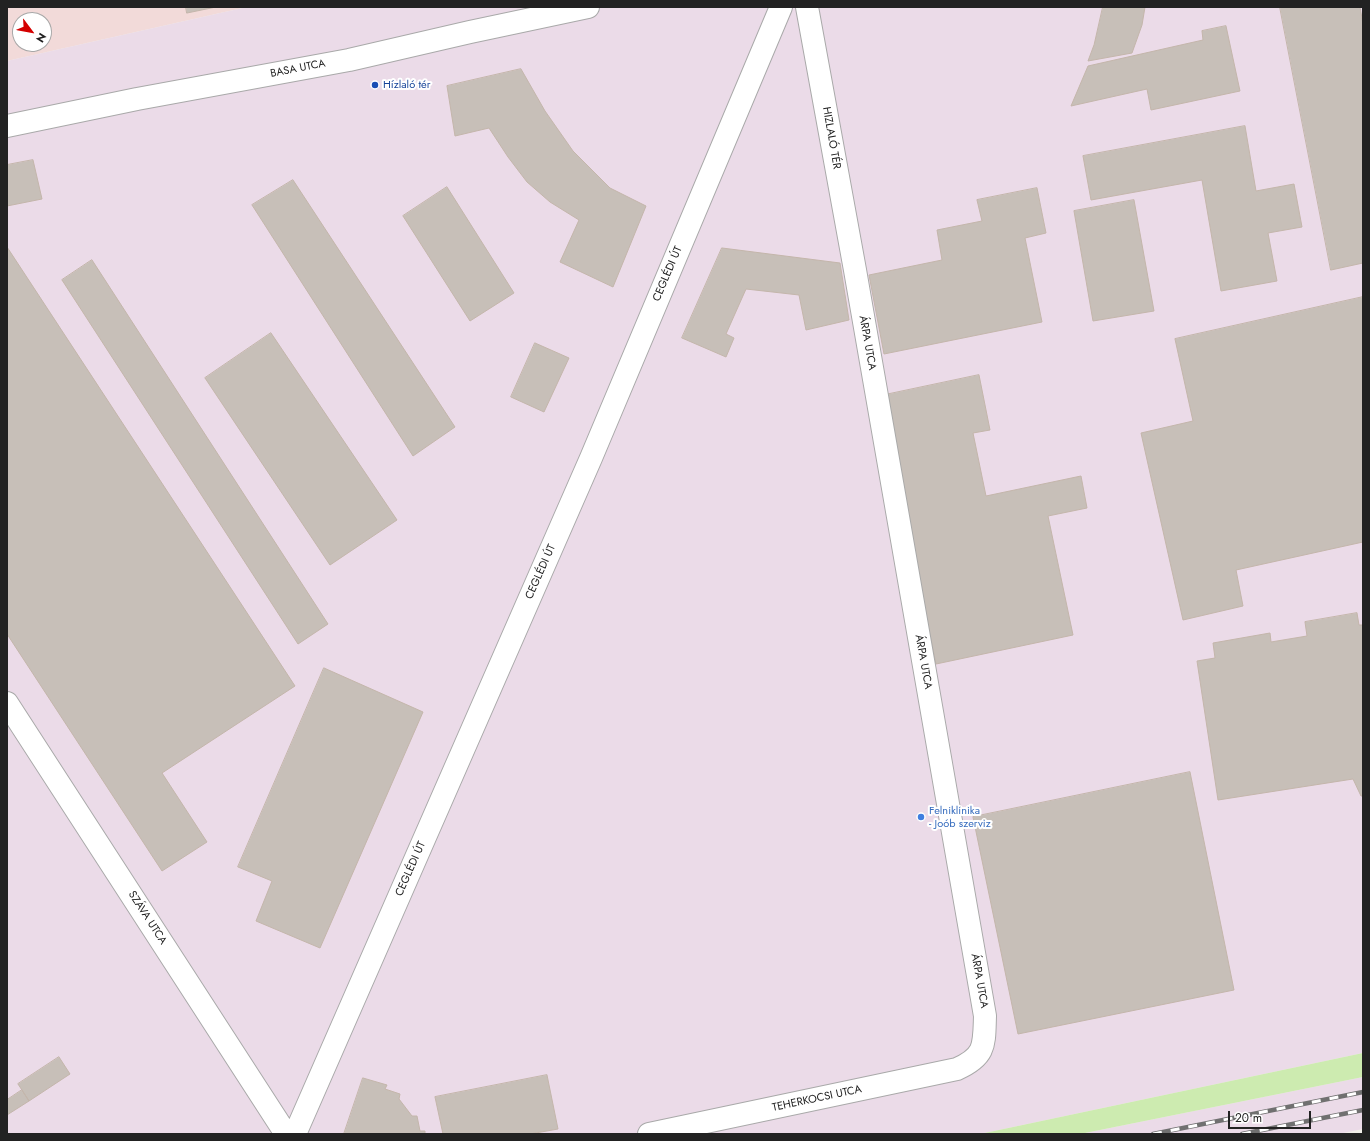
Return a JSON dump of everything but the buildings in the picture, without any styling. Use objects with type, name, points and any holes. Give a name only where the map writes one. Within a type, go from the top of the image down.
[{"type":"street","name":"BASA UTCA","points":[[7,126],[136,99],[349,60],[588,7]]},
{"type":"street","name":"CEGLÉDI ÚT","points":[[295,1134],[591,458],[781,7]]},
{"type":"street","name":"HIZLALÓ TÉR","points":[[807,7],[855,270]]},
{"type":"street","name":"ÁRPA UTCA","points":[[855,270],[985,1016],[983,1045],[980,1054]]},
{"type":"street","name":"SZÁVA UTCA","points":[[7,703],[286,1134]]},
{"type":"street","name":"TEHERKOCSI UTCA","points":[[650,1134],[957,1069],[967,1064],[980,1054]]},
{"type":"shaded area","points":[[7,7],[247,7],[52,51],[52,12],[12,12],[12,52],[47,52],[7,61]]},
{"type":"shaded area","points":[[247,7],[1363,7],[1363,1053],[980,1134],[7,1134],[7,61]]},
{"type":"shaded area","points":[[1363,1077],[1363,1129],[1338,1134],[1080,1134]]},
{"type":"green space","points":[[1363,1053],[1363,1077],[1080,1134],[980,1134]]},
{"type":"railway","points":[[1153,1134],[1363,1092]]},
{"type":"railway","points":[[1242,1134],[1363,1110]]},
{"type":"place","name":"Hízlaló tér","points":[[375,85]]},
{"type":"place","name":"Felniklinika - Joób szerviz","points":[[921,817]]}]
